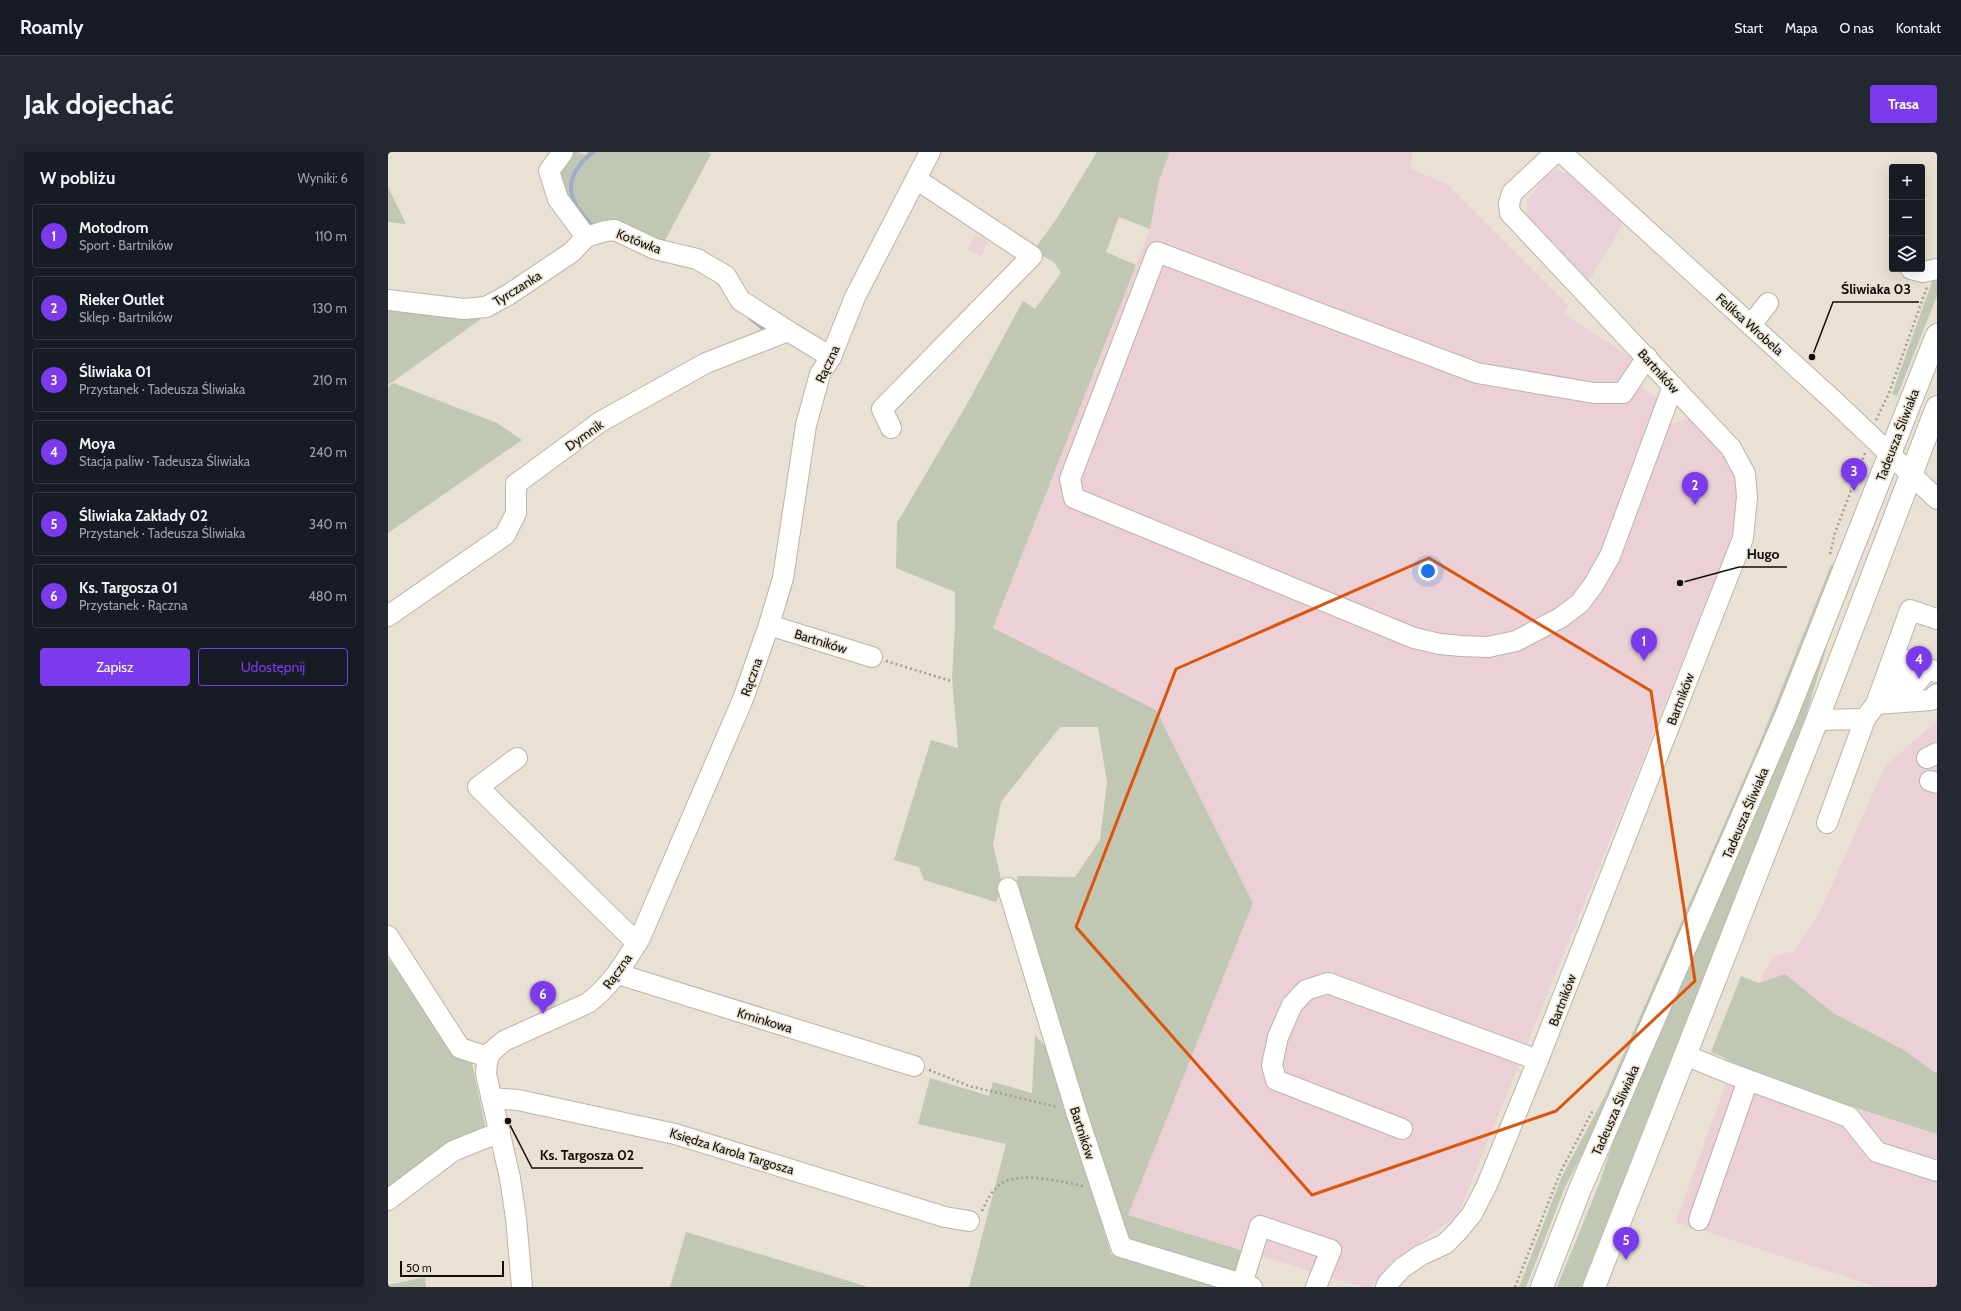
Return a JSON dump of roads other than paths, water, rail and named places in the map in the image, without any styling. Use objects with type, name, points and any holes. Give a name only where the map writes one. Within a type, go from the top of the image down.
[{"type":"main road","name":"Tadeusza Śliwiaka","points":[[1542,1287],[1580,1189],[1786,716],[1937,335]]},
{"type":"main road","name":"Tadeusza Śliwiaka","points":[[1594,1287],[1817,720],[1937,407]]},
{"type":"street","points":[[563,152],[549,172],[558,199],[586,237]]},
{"type":"street","name":"Rączna","points":[[488,1057],[497,1046],[510,1037],[588,1003],[609,985],[618,974],[637,943],[744,699],[770,625],[783,578],[806,425],[820,374],[831,357],[855,297],[930,152]]},
{"type":"street","name":"Bartników","points":[[1386,1287],[1402,1268],[1421,1255],[1445,1244],[1472,1214],[1487,1185],[1538,1060],[1743,538],[1747,497],[1745,474],[1731,448],[1510,213],[1508,204],[1512,193],[1556,152]]},
{"type":"street","name":"Feliksa Wrobela","points":[[1561,152],[1890,453],[1937,499]]},
{"type":"street","points":[[891,428],[882,409],[1032,256],[916,179]]},
{"type":"street","name":"Kotówka","points":[[586,237],[605,231],[615,230],[655,249],[697,259],[726,276],[740,300],[788,331]]},
{"type":"street","name":"Tyrczanka","points":[[388,300],[464,309],[486,307],[572,252],[586,237]]},
{"type":"street","points":[[1647,357],[1623,392],[1594,393],[1477,373],[1157,252],[1070,480],[1074,498],[1414,638],[1440,644],[1488,647],[1516,641],[1560,618],[1580,603],[1594,584],[1610,556],[1673,386]]},
{"type":"street","points":[[1925,272],[1937,269]]},
{"type":"street","points":[[1751,325],[1768,303]]},
{"type":"street","points":[[788,331],[831,357]]},
{"type":"street","name":"Dymnik","points":[[388,616],[505,535],[516,513],[516,484],[600,422],[706,363],[788,331]]},
{"type":"street","points":[[1827,823],[1910,610],[1937,619]]},
{"type":"street","name":"Bartników","points":[[770,625],[872,657]]},
{"type":"street","points":[[1893,656],[1929,671]]},
{"type":"street","points":[[1871,711],[1929,671]]},
{"type":"street","points":[[1908,702],[1929,671]]},
{"type":"street","points":[[1817,720],[1871,711],[1908,702],[1931,700],[1937,694]]},
{"type":"street","points":[[517,758],[478,787],[637,943]]},
{"type":"street","name":"Bartników","points":[[1008,888],[1076,1111],[1121,1247],[1247,1286]]},
{"type":"street","points":[[388,936],[460,1048],[488,1057],[486,1074],[510,1178],[516,1218],[522,1287]]},
{"type":"street","name":"Kminkowa","points":[[618,974],[914,1066]]},
{"type":"street","points":[[1402,1129],[1276,1080],[1272,1065],[1278,1037],[1292,1005],[1306,990],[1328,983],[1538,1060]]},
{"type":"street","points":[[1685,1055],[1849,1117],[1877,1152],[1937,1171]]},
{"type":"street","points":[[1699,1220],[1748,1080]]},
{"type":"street","name":"Księdza Karola Targosza","points":[[491,1098],[518,1100],[676,1134],[945,1217],[969,1221]]},
{"type":"street","points":[[388,1200],[453,1151],[500,1132]]},
{"type":"street","points":[[1247,1286],[1260,1226],[1331,1250],[1316,1287]]},
{"type":"waterway","points":[[592,226],[575,203],[571,188],[577,168],[593,152]]},
{"type":"waterway","points":[[750,318],[765,330]]},
{"type":"place","name":"Śliwiaka 03","points":[[1812,357]]},
{"type":"place","name":"Śliwiaka 01","points":[[1854,491]]},
{"type":"place","name":"Rieker Outlet","points":[[1695,505]]},
{"type":"place","name":"Hugo","points":[[1680,583]]},
{"type":"place","name":"Motodrom","points":[[1644,661]]},
{"type":"place","name":"Moya","points":[[1919,679]]},
{"type":"place","name":"Ks. Targosza 01","points":[[543,1014]]},
{"type":"place","name":"Ks. Targosza 02","points":[[508,1121]]},
{"type":"place","name":"Śliwiaka Zakłady 02","points":[[1626,1260]]}]
